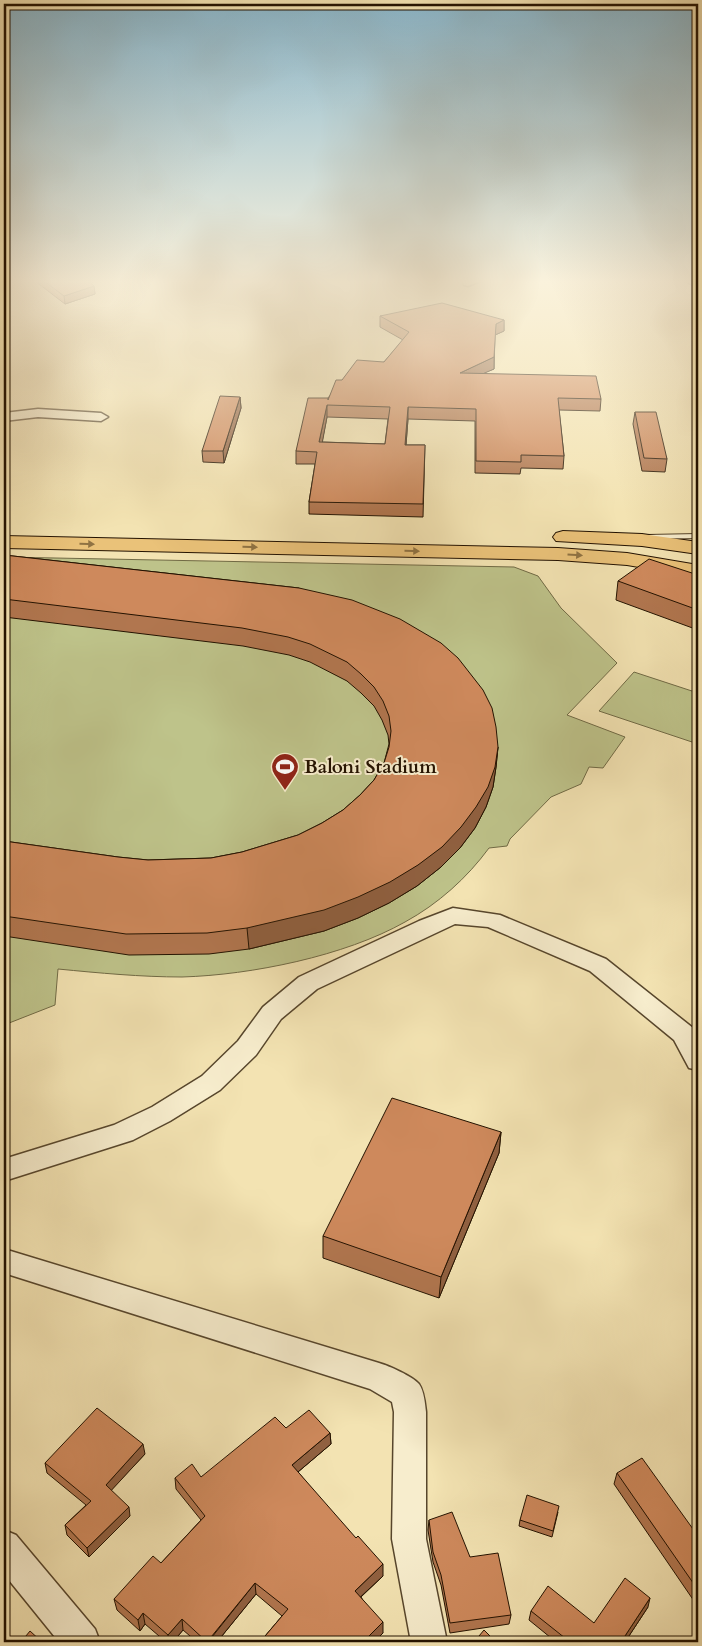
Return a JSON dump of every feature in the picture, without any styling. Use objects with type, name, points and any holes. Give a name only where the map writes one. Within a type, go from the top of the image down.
[{"type":"main road","points":[[4,528],[617,538],[698,548]]},
{"type":"main road","points":[[4,542],[558,554],[627,560],[698,570]]},
{"type":"street","points":[[4,417],[46,413],[101,417]]},
{"type":"street","points":[[4,1170],[123,1133],[161,1114],[210,1083],[247,1048],[272,1013],[308,983],[427,926],[453,916],[492,920],[598,966],[684,1034],[698,1061]]},
{"type":"street","points":[[666,1019],[698,1028]]},
{"type":"street","points":[[4,1261],[378,1377],[407,1394],[410,1412],[409,1539],[430,1642]]},
{"type":"street","points":[[4,1547],[82,1642]]},
{"type":"lane","points":[[617,538],[698,536]]},
{"type":"green space","name":"Baloni Stadium","points":[[4,557],[514,567],[538,576],[561,608],[617,663],[567,715],[625,737],[603,768],[589,767],[581,784],[551,797],[510,839],[507,846],[489,848],[471,870],[440,899],[417,915],[381,934],[355,945],[297,962],[238,972],[182,977],[58,969],[55,1005],[4,1025]]},
{"type":"green space","points":[[634,672],[698,693],[698,744],[599,711]]},
{"type":"building","points":[[387,358],[492,358],[460,373],[596,376],[601,399],[558,398],[564,456],[521,455],[521,462],[476,461],[476,409],[408,407],[405,445],[425,445],[423,504],[309,502],[317,452],[296,451],[308,398],[328,398],[328,400],[336,380],[342,380],[357,360],[384,362]],"holes":[[[327,405],[390,407],[385,444],[319,442]]]},
{"type":"building","points":[[220,396],[240,397],[223,451],[202,451]]},
{"type":"building","points":[[635,412],[656,412],[667,459],[644,458]]},
{"type":"building","points":[[4,555],[299,588],[352,600],[400,619],[441,643],[458,658],[483,690],[492,708],[498,747],[495,767],[488,787],[461,827],[442,847],[418,865],[390,882],[324,910],[247,928],[207,933],[126,934],[4,916],[4,841],[148,860],[211,858],[242,852],[298,835],[343,810],[374,780],[384,763],[391,731],[389,716],[383,701],[374,687],[347,662],[310,644],[288,637],[242,628],[4,599]]},
{"type":"building","points":[[649,559],[698,575],[698,610],[618,581]]},
{"type":"building","points":[[392,1098],[501,1132],[441,1277],[323,1236]]},
{"type":"building","points":[[97,1408],[143,1444],[106,1485],[129,1507],[87,1548],[65,1525],[91,1501],[45,1463]]},
{"type":"building","points":[[309,1410],[330,1433],[292,1465],[356,1538],[358,1536],[383,1564],[355,1591],[383,1622],[363,1642],[260,1642],[288,1609],[255,1583],[207,1642],[182,1619],[168,1635],[143,1613],[138,1620],[114,1599],[153,1556],[161,1563],[205,1516],[175,1478],[192,1464],[201,1477],[275,1417],[286,1428]]},
{"type":"building","points":[[642,1458],[698,1536],[698,1590],[617,1473]]},
{"type":"building","points":[[527,1495],[559,1506],[553,1531],[520,1520]]},
{"type":"building","points":[[452,1512],[470,1557],[498,1553],[511,1615],[450,1623],[441,1575],[433,1552],[429,1520]]},
{"type":"building","points":[[625,1578],[650,1598],[621,1642],[570,1642],[531,1611],[548,1586],[594,1623]]},
{"type":"building","points":[[484,1630],[496,1642],[474,1642]]},
{"type":"building","points":[[30,1631],[42,1642],[21,1642]]},
{"type":"place","name":"Baloni Stadium","points":[[285,791]]}]
